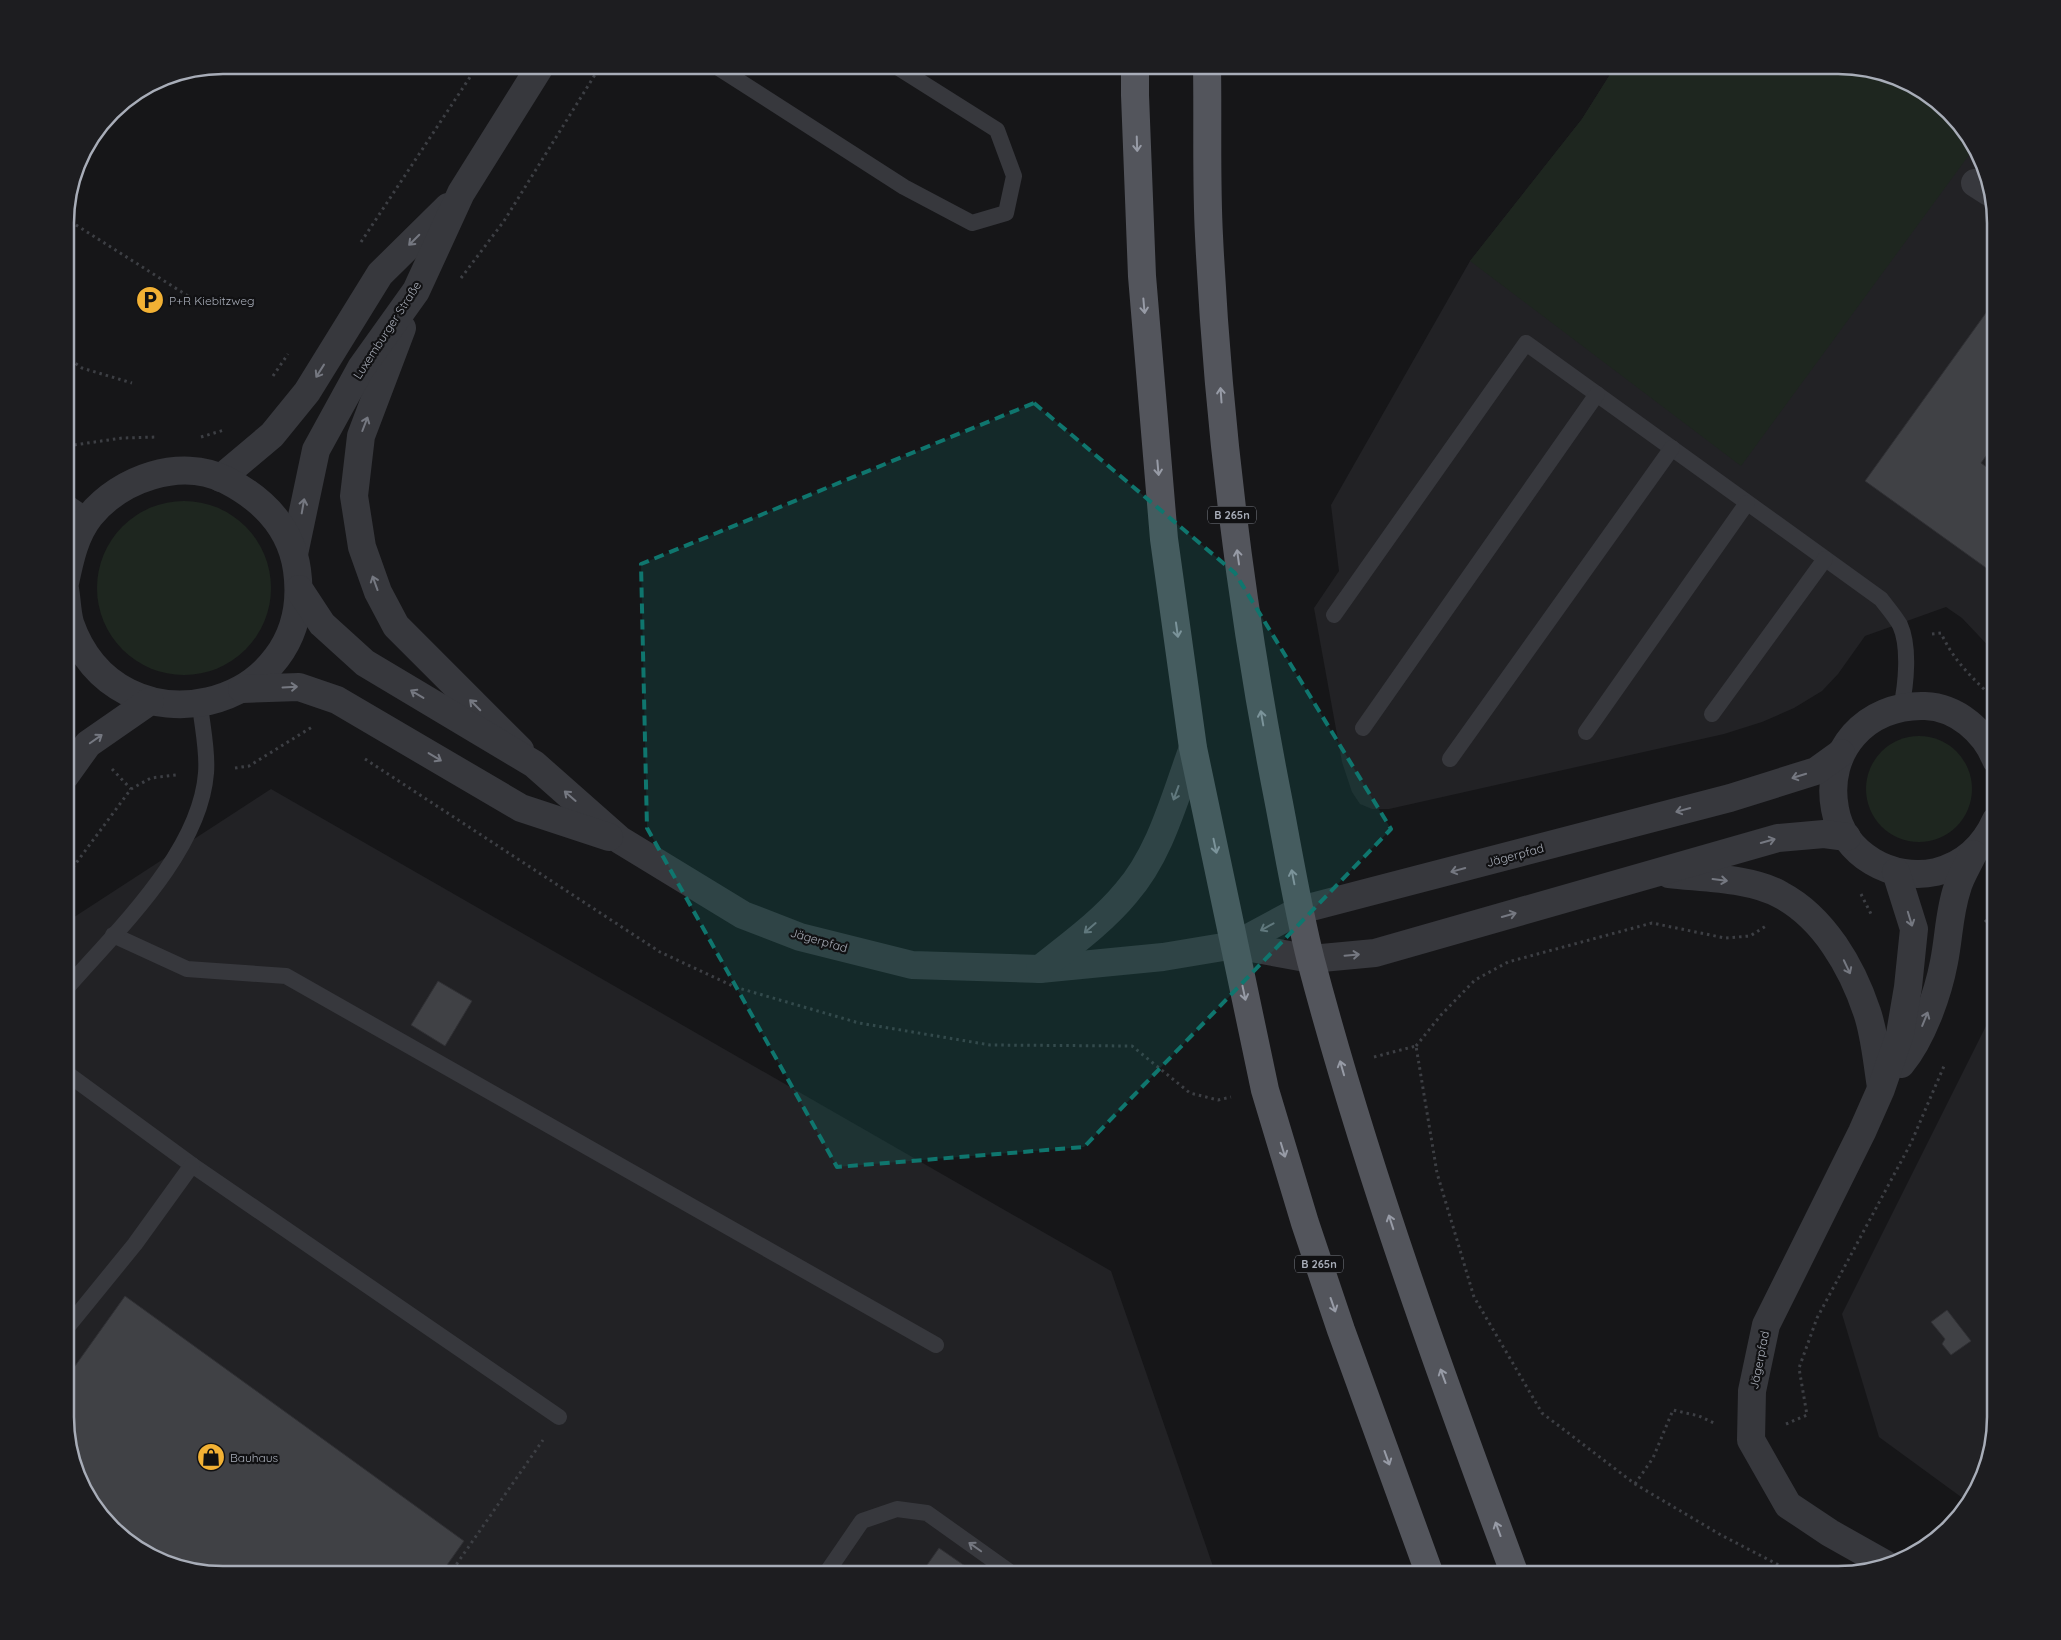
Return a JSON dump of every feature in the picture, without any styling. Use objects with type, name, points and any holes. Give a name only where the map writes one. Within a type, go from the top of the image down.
[{"type":"main road","name":"B 265n","points":[[1135,74],[1134,96],[1142,276],[1164,540],[1193,748],[1265,1090],[1305,1223],[1389,1465],[1427,1566]]},
{"type":"main road","name":"B 265n","points":[[1207,74],[1208,234],[1227,480],[1261,714],[1310,959],[1341,1065],[1412,1287],[1512,1566]]},
{"type":"street","name":"Luxemburger Straße","points":[[294,554],[316,450],[361,368],[416,291],[461,193],[535,74]]},
{"type":"street","name":"Luxemburger Straße","points":[[221,478],[272,435],[307,392],[380,274],[461,193]]},
{"type":"street","points":[[416,291],[361,436],[354,496],[362,547],[378,592],[396,626],[534,764],[620,840]]},
{"type":"street","points":[[74,545],[89,517],[110,496],[135,481],[154,475],[192,472],[221,478],[245,490],[267,507],[284,529],[294,554],[299,589],[292,628],[272,664],[242,689],[222,699],[200,704],[175,705],[150,701],[123,689],[99,671],[81,648],[74,632]]},
{"type":"street","points":[[299,589],[322,624],[365,663],[534,764]]},
{"type":"street","points":[[242,689],[299,687],[337,700],[521,808],[620,840]]},
{"type":"street","points":[[74,763],[88,744],[150,701]]},
{"type":"street","points":[[1973,854],[1950,868],[1923,875],[1896,872],[1877,864],[1860,853],[1847,837],[1835,811],[1833,781],[1841,753],[1854,735],[1870,720],[1889,710],[1930,706],[1947,711],[1987,734]]},
{"type":"street","points":[[1040,969],[1092,927],[1127,893],[1149,859],[1163,828],[1193,748]]},
{"type":"street","name":"Jägerpfad","points":[[620,840],[743,915],[800,936],[912,965],[1040,969],[1163,957],[1234,945],[1300,910],[1730,798],[1816,771],[1841,753]]},
{"type":"street","points":[[1234,945],[1310,959],[1375,953],[1778,838],[1824,834],[1847,837]]},
{"type":"street","points":[[1881,1089],[1912,1050],[1934,997],[1944,963],[1951,910],[1957,887],[1973,854],[1987,838]]},
{"type":"street","points":[[1881,1089],[1900,1034],[1908,987],[1914,930],[1896,872]]},
{"type":"street","points":[[1654,873],[1725,880],[1781,894],[1812,917],[1845,961],[1868,1014],[1881,1089]]},
{"type":"street","name":"Jägerpfad","points":[[1877,1560],[1830,1533],[1788,1505],[1752,1440],[1752,1391],[1766,1325],[1823,1214],[1881,1089]]},
{"type":"lane","points":[[728,74],[904,187],[972,223],[1006,213],[1014,176],[997,130],[908,74]]},
{"type":"lane","points":[[1334,615],[1526,344],[1881,599],[1900,626],[1906,658],[1905,688],[1901,708]]},
{"type":"lane","points":[[1363,728],[1597,394]]},
{"type":"lane","points":[[1450,759],[1672,448]]},
{"type":"lane","points":[[1586,732],[1747,503]]},
{"type":"lane","points":[[74,507],[89,517]]},
{"type":"lane","points":[[1712,714],[1826,559]]},
{"type":"lane","points":[[74,980],[179,854],[200,809],[206,771],[200,704]]},
{"type":"lane","points":[[113,935],[187,969],[286,976],[936,1344]]},
{"type":"lane","points":[[74,1079],[192,1165],[559,1417]]},
{"type":"lane","points":[[74,1319],[135,1244],[192,1165]]},
{"type":"lane","points":[[831,1566],[862,1521],[897,1509],[927,1513],[1001,1566]]},
{"type":"path","points":[[357,248],[472,74]]},
{"type":"path","points":[[74,224],[188,296]]},
{"type":"path","points":[[270,381],[292,348]]},
{"type":"path","points":[[74,362],[82,368],[132,383]]},
{"type":"path","points":[[193,437],[224,430],[231,424]]},
{"type":"path","points":[[74,445],[122,438],[160,437]]},
{"type":"path","points":[[1902,638],[1941,633],[1951,654],[1966,672],[1987,691]]},
{"type":"path","points":[[1860,891],[1872,917],[1883,929],[1914,930]]},
{"type":"path","points":[[1341,1065],[1416,1046],[1441,1015],[1475,980],[1508,962],[1652,923],[1725,938],[1750,936],[1768,925],[1781,894]]},
{"type":"path","points":[[1416,1046],[1436,1173],[1474,1297],[1542,1413],[1635,1484],[1721,1535],[1781,1566]]},
{"type":"path","points":[[455,1566],[559,1417]]},
{"type":"highlighted area","points":[[1034,403],[1235,573],[1391,829],[1084,1147],[837,1167],[647,828],[641,564]]},
{"type":"shaded area","points":[[1610,74],[1838,74],[1857,75],[1895,85],[1921,99],[1944,117],[1956,132],[1972,157],[1979,175],[1986,204],[1987,644],[1962,618],[1946,607],[1865,636],[1838,674],[1822,691],[1794,708],[1762,722],[1724,734],[1389,809],[1372,809],[1360,804],[1352,792],[1342,762],[1314,608],[1339,571],[1331,505],[1470,261],[1582,119]]},
{"type":"shaded area","points":[[1610,74],[1857,75],[1895,85],[1921,99],[1944,117],[1970,154],[1741,466],[1470,261],[1582,119]]},
{"type":"shaded area","points":[[193,501],[217,507],[233,515],[246,526],[257,539],[265,555],[270,571],[270,605],[265,621],[257,637],[246,650],[233,661],[209,672],[193,675],[175,675],[159,672],[135,661],[111,637],[98,605],[97,579],[100,563],[111,539],[135,515],[167,502]]},
{"type":"shaded area","points":[[1919,736],[1939,740],[1957,751],[1968,769],[1972,789],[1968,809],[1957,827],[1939,838],[1919,842],[1899,838],[1881,827],[1870,809],[1866,789],[1870,769],[1881,751],[1899,740]]},
{"type":"shaded area","points":[[271,789],[1111,1271],[1213,1566],[223,1566],[194,1563],[161,1553],[76,1442],[75,1436],[74,917]]},
{"type":"shaded area","points":[[1987,1024],[1987,1417],[1986,1436],[1979,1465],[1963,1498],[1879,1437],[1842,1314]]},
{"type":"building","points":[[1987,312],[1987,455],[1981,463],[1987,467],[1987,569],[1865,481]]},
{"type":"building","points":[[438,981],[472,1001],[445,1046],[411,1025]]},
{"type":"building","name":"Bauhaus","points":[[125,1296],[464,1541],[446,1566],[223,1566],[194,1563],[157,1551],[140,1541],[117,1523],[99,1500],[89,1483],[79,1456],[75,1436],[74,1367]]},
{"type":"building","points":[[1947,1310],[1971,1341],[1951,1355],[1942,1344],[1945,1339],[1931,1322]]},
{"type":"building","points":[[939,1548],[965,1566],[926,1566]]},
{"type":"place","name":"P+R Kiebitzweg","points":[[150,300]]},
{"type":"place","name":"Bauhaus","points":[[211,1457]]}]
